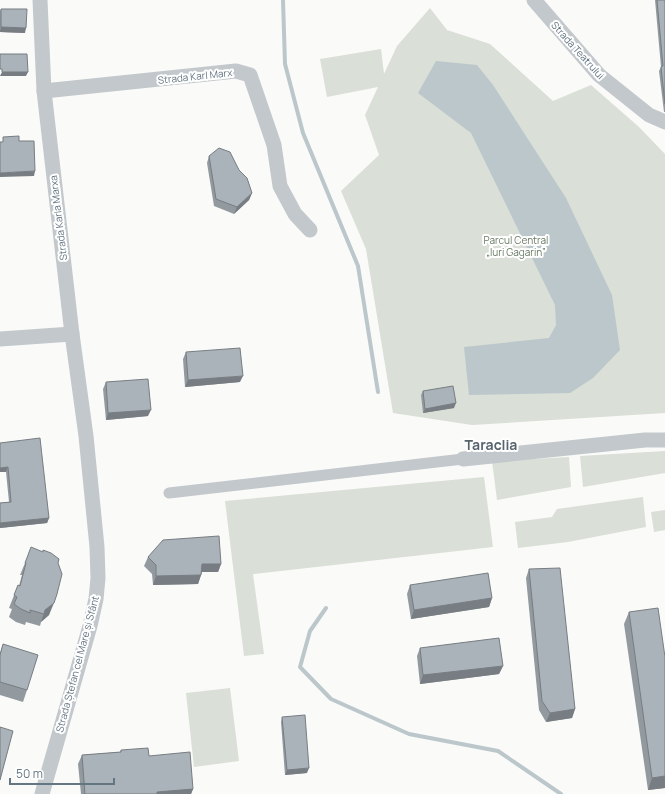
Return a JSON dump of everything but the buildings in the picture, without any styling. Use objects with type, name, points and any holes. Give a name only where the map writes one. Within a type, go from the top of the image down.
[{"type":"street","name":"Strada Karla Marxa","points":[[40,0],[44,91],[72,334],[86,436]]},
{"type":"street","name":"Strada Teatrului","points":[[534,0],[599,75],[649,115],[665,122]]},
{"type":"street","name":"Strada Karl Marx","points":[[44,91],[236,71],[250,75],[274,145],[280,186],[295,214],[310,230]]},
{"type":"street","points":[[0,339],[72,334]]},
{"type":"street","name":"Strada Ștefan cel Mare și Sfânt","points":[[42,794],[90,626],[96,598],[98,578],[97,547],[86,436]]},
{"type":"street","points":[[169,493],[463,459],[645,440],[665,440]]},
{"type":"green space","name":"Parcul Central „Iuri Gagarin”","points":[[430,8],[447,30],[490,44],[553,101],[591,85],[639,127],[665,154],[665,413],[472,425],[393,413],[366,249],[341,191],[379,155],[365,115],[378,87],[327,97],[320,59],[381,49],[384,74],[397,46]]},
{"type":"green space","points":[[665,451],[665,473],[583,487],[580,456]]},
{"type":"green space","points":[[569,457],[571,487],[497,500],[492,461]]},
{"type":"green space","points":[[484,477],[493,547],[253,574],[264,654],[244,656],[225,501]]},
{"type":"green space","points":[[643,497],[646,527],[568,542],[518,548],[515,522],[552,517],[557,509]]},
{"type":"green space","points":[[665,510],[665,530],[654,532],[651,512]]},
{"type":"green space","points":[[230,688],[239,761],[194,767],[186,693]]},
{"type":"shaded area","points":[[436,61],[477,65],[493,85],[566,198],[612,295],[620,350],[593,378],[570,393],[469,395],[464,347],[549,338],[556,325],[555,305],[471,133],[418,93]]},
{"type":"waterway","points":[[283,0],[285,64],[303,133],[358,266],[378,392]]},
{"type":"waterway","points":[[326,608],[310,631],[300,667],[331,699],[409,734],[498,751],[561,794]]},
{"type":"district","name":"Taraclia","points":[[491,445]]}]
